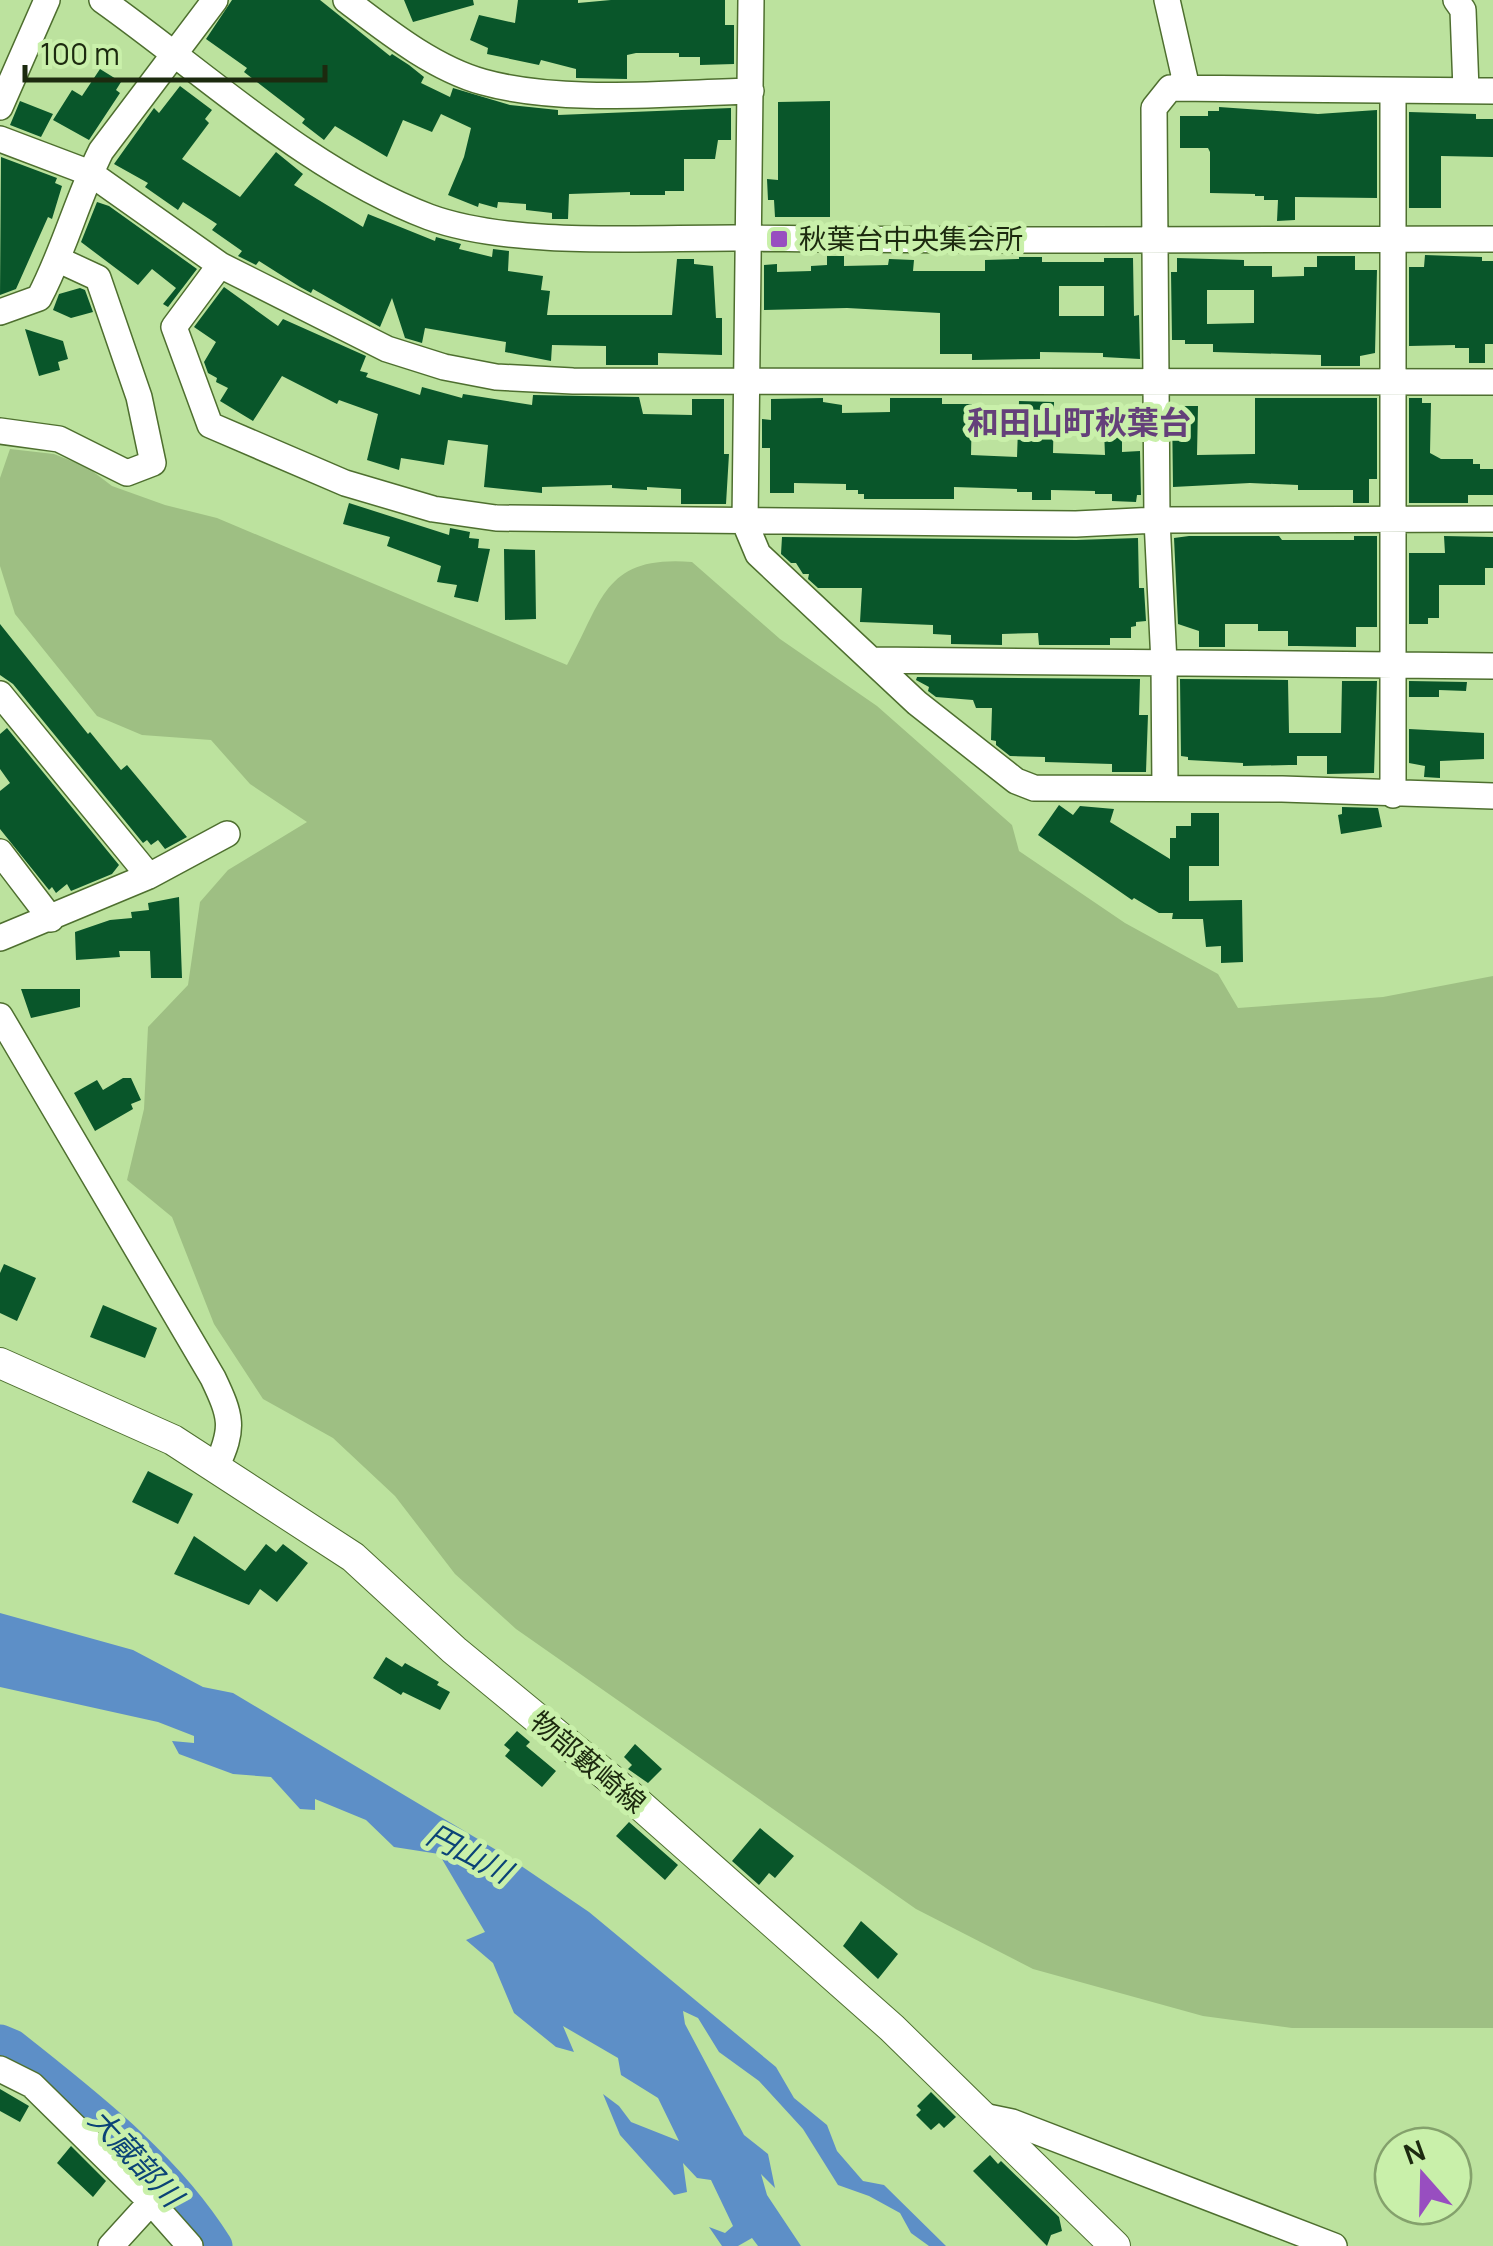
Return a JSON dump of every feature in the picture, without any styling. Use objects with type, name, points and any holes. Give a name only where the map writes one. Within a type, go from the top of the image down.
[{"type":"main road","name":"物部藪崎線","points":[[0,1363],[173,1440],[353,1557],[454,1650],[612,1782],[892,2028],[1115,2246]]},
{"type":"street","points":[[0,107],[48,0]]},
{"type":"street","points":[[102,0],[291,141],[355,183],[431,218],[486,230],[564,237],[1493,239]]},
{"type":"street","points":[[0,312],[40,298],[102,151],[215,0]]},
{"type":"street","points":[[346,0],[394,36],[482,82],[565,94],[751,92]]},
{"type":"street","points":[[751,0],[745,523],[758,554],[918,703],[1016,781],[1034,788],[1493,796]]},
{"type":"street","points":[[1167,0],[1188,88]]},
{"type":"street","points":[[1456,0],[1463,10],[1466,90]]},
{"type":"street","points":[[1165,788],[1157,520],[1154,108],[1170,88],[1493,91]]},
{"type":"street","points":[[1393,91],[1393,795]]},
{"type":"street","points":[[0,140],[90,173],[220,265],[387,349],[444,367],[496,377],[746,382],[1493,382]]},
{"type":"street","points":[[0,431],[59,438],[127,472],[153,463],[139,397],[98,278],[59,260]]},
{"type":"street","points":[[220,265],[174,327],[210,425],[345,483],[433,508],[496,518],[745,523],[1493,519]]},
{"type":"street","points":[[872,660],[1493,666]]},
{"type":"street","points":[[0,694],[150,876]]},
{"type":"street","points":[[0,938],[150,876],[226,834]]},
{"type":"street","points":[[0,852],[51,919]]},
{"type":"street","points":[[0,1016],[213,1378],[229,1412],[230,1440],[216,1467]]},
{"type":"street","points":[[0,2068],[32,2085],[190,2246]]},
{"type":"street","points":[[984,2116],[1012,2122],[1334,2246]]},
{"type":"street","points":[[111,2246],[151,2202]]},
{"type":"green space","points":[[10,449],[54,454],[87,467],[112,486],[217,518],[567,665],[599,602],[623,575],[640,566],[692,562],[780,639],[877,706],[1012,825],[1019,851],[1125,923],[1218,974],[1238,1008],[1383,997],[1493,976],[1493,2028],[1292,2028],[1203,2016],[1033,1969],[916,1909],[516,1629],[455,1574],[395,1496],[333,1438],[263,1399],[214,1324],[172,1217],[127,1180],[144,1109],[148,1027],[188,985],[200,902],[228,870],[307,822],[250,784],[211,740],[142,735],[97,716],[15,614],[0,566],[0,478]]},
{"type":"water","name":"円山川","points":[[0,1613],[133,1650],[203,1687],[233,1693],[508,1857],[589,1912],[776,2067],[794,2098],[827,2125],[837,2151],[863,2181],[884,2185],[946,2246],[929,2246],[911,2233],[900,2213],[838,2185],[803,2129],[759,2081],[719,2052],[698,2018],[683,2011],[685,2024],[744,2135],[768,2154],[775,2188],[761,2174],[767,2195],[801,2246],[758,2246],[752,2238],[738,2246],[722,2246],[709,2227],[725,2233],[733,2226],[711,2180],[697,2178],[683,2163],[687,2192],[674,2195],[620,2135],[603,2094],[631,2122],[679,2141],[658,2098],[621,2075],[618,2058],[563,2026],[574,2052],[556,2047],[514,2013],[493,1963],[466,1940],[485,1932],[439,1854],[394,1847],[366,1820],[315,1799],[315,1810],[300,1809],[271,1777],[233,1774],[179,1754],[172,1741],[194,1743],[194,1736],[158,1722],[0,1687]]},
{"type":"building","points":[[232,0],[320,0],[390,56],[424,77],[421,83],[450,97],[453,88],[510,105],[558,110],[558,115],[731,108],[731,140],[718,140],[715,159],[684,159],[684,191],[665,191],[665,195],[569,194],[568,219],[552,219],[552,213],[526,210],[526,204],[498,202],[497,208],[479,203],[478,207],[448,195],[471,128],[441,114],[432,132],[403,120],[387,157],[335,126],[324,140],[302,123],[305,119],[244,72],[247,68],[206,39]]},
{"type":"building","points":[[404,0],[473,0],[474,5],[413,22]]},
{"type":"building","points":[[518,0],[725,0],[725,25],[734,25],[734,64],[700,65],[700,57],[679,57],[679,53],[636,53],[627,55],[627,79],[576,78],[576,69],[541,60],[539,65],[487,54],[488,48],[470,40],[479,15],[515,23]]},
{"type":"building","points":[[100,69],[121,82],[116,90],[120,93],[89,140],[53,120],[72,90],[82,96]]},
{"type":"building","points":[[180,86],[212,110],[205,119],[209,123],[182,159],[240,197],[276,152],[303,174],[294,185],[363,227],[368,214],[435,241],[436,237],[461,244],[459,249],[492,257],[493,249],[509,251],[508,271],[543,276],[541,290],[550,291],[547,315],[672,315],[677,259],[694,259],[694,264],[713,266],[716,318],[722,318],[722,355],[658,353],[658,365],[606,365],[606,346],[552,345],[551,361],[505,352],[506,342],[425,328],[422,343],[405,338],[392,298],[380,327],[313,289],[311,293],[259,261],[256,265],[238,256],[242,251],[212,230],[217,224],[183,202],[178,210],[145,187],[148,183],[114,164],[154,108],[159,113]]},
{"type":"building","points":[[20,101],[53,114],[41,137],[10,125]]},
{"type":"building","points":[[830,101],[830,217],[775,217],[774,200],[768,200],[767,179],[778,180],[778,102]]},
{"type":"building","points":[[1219,107],[1318,114],[1377,110],[1377,198],[1295,197],[1295,220],[1277,221],[1278,200],[1264,200],[1264,196],[1255,194],[1210,193],[1210,152],[1208,148],[1180,148],[1180,116],[1208,116],[1208,111],[1219,111]]},
{"type":"building","points":[[1409,112],[1476,114],[1476,119],[1493,119],[1493,157],[1441,156],[1441,208],[1409,208]]},
{"type":"building","points":[[1,157],[57,178],[55,183],[62,186],[52,219],[48,217],[16,289],[0,295]]},
{"type":"building","points":[[97,202],[109,206],[197,269],[168,307],[163,304],[176,288],[152,269],[138,285],[81,242]]},
{"type":"building","points":[[1425,255],[1482,257],[1482,261],[1493,261],[1493,344],[1485,344],[1485,363],[1469,363],[1469,348],[1409,346],[1409,267],[1424,267]]},
{"type":"building","points":[[827,256],[844,256],[844,266],[888,265],[889,259],[914,260],[913,271],[985,271],[985,260],[1019,257],[1042,257],[1042,262],[1133,258],[1134,316],[1139,315],[1140,359],[1103,357],[1103,353],[1040,352],[1040,359],[972,360],[972,354],[940,354],[940,313],[847,308],[764,310],[764,265],[777,264],[777,272],[811,271],[811,266],[827,265]],"holes":[[[1059,286],[1104,286],[1104,316],[1059,316]]]},
{"type":"building","points":[[1317,256],[1355,256],[1355,270],[1377,270],[1375,353],[1360,356],[1360,366],[1321,366],[1321,355],[1213,352],[1213,344],[1172,340],[1171,272],[1177,272],[1177,258],[1244,260],[1244,266],[1272,266],[1272,277],[1304,276],[1304,267],[1317,267]],"holes":[[[1207,290],[1254,290],[1254,323],[1207,324]]]},
{"type":"building","points":[[224,287],[278,326],[283,319],[366,356],[360,371],[368,373],[366,377],[420,395],[422,387],[462,398],[463,394],[532,405],[533,395],[639,397],[643,414],[692,415],[692,399],[724,399],[724,454],[729,454],[726,504],[681,504],[681,489],[612,485],[542,487],[542,493],[484,487],[488,445],[448,440],[444,465],[401,458],[399,470],[367,460],[378,414],[339,400],[337,404],[282,376],[253,421],[220,401],[228,388],[216,382],[204,362],[216,342],[194,327]]},
{"type":"building","points":[[85,290],[93,312],[71,318],[53,310],[59,294]]},
{"type":"building","points":[[25,329],[63,341],[68,359],[58,362],[60,370],[39,376]]},
{"type":"building","points":[[823,398],[823,402],[842,405],[842,413],[890,412],[890,398],[942,398],[942,404],[972,404],[971,455],[1017,457],[1019,401],[1054,402],[1053,453],[1105,455],[1104,430],[1122,429],[1122,452],[1140,451],[1141,495],[1137,495],[1136,502],[1112,501],[1112,494],[1051,490],[1051,500],[1032,500],[1032,492],[1017,489],[954,487],[954,499],[864,499],[858,490],[846,490],[846,484],[794,483],[794,493],[770,493],[770,448],[762,448],[762,419],[771,420],[771,399]]},
{"type":"building","points":[[1255,398],[1377,398],[1377,479],[1369,479],[1369,503],[1353,503],[1353,490],[1298,490],[1298,485],[1173,487],[1172,406],[1198,406],[1197,455],[1255,454]]},
{"type":"building","points":[[1409,398],[1431,403],[1430,453],[1441,459],[1473,459],[1480,469],[1493,469],[1493,495],[1468,495],[1468,503],[1409,503]]},
{"type":"building","points":[[349,503],[449,535],[450,528],[470,532],[469,538],[479,539],[478,548],[490,549],[478,602],[454,597],[457,585],[437,582],[441,566],[387,546],[390,537],[343,524]]},
{"type":"building","points":[[1354,536],[1377,536],[1377,627],[1356,627],[1356,647],[1288,646],[1288,631],[1258,631],[1258,624],[1225,624],[1225,647],[1199,647],[1199,631],[1178,624],[1174,538],[1354,540]]},
{"type":"building","points":[[1444,536],[1493,537],[1493,568],[1485,568],[1485,585],[1439,585],[1439,618],[1428,618],[1428,624],[1409,624],[1409,553],[1445,553]]},
{"type":"building","points":[[782,537],[1138,538],[1139,588],[1144,588],[1146,621],[1131,627],[1131,638],[1110,638],[1110,645],[1039,645],[1038,633],[1002,634],[1002,645],[951,644],[951,635],[933,634],[933,625],[860,622],[862,588],[818,588],[808,579],[809,574],[803,574],[796,563],[781,554]]},
{"type":"building","points":[[504,549],[535,550],[536,619],[505,620]]},
{"type":"building","points":[[0,624],[88,734],[121,770],[127,765],[187,837],[165,849],[158,840],[151,845],[147,840],[143,843],[13,684],[0,675]]},
{"type":"building","points":[[917,677],[1140,679],[1139,715],[1148,715],[1146,772],[1112,772],[1112,764],[1045,762],[1045,757],[1010,756],[991,740],[992,708],[976,708],[973,700],[936,697]]},
{"type":"building","points":[[1180,679],[1288,680],[1289,733],[1341,733],[1342,681],[1377,681],[1374,773],[1327,774],[1327,756],[1297,756],[1297,765],[1243,766],[1188,760],[1181,756]]},
{"type":"building","points":[[1409,681],[1467,682],[1466,691],[1439,690],[1439,697],[1409,697]]},
{"type":"building","points":[[7,728],[119,865],[112,874],[71,891],[67,884],[56,893],[52,887],[49,890],[0,829],[0,791],[10,783],[0,769],[0,734]]},
{"type":"building","points":[[1409,729],[1484,733],[1484,759],[1440,761],[1440,778],[1424,777],[1425,766],[1409,763]]},
{"type":"building","points":[[1059,805],[1073,815],[1080,806],[1114,809],[1110,822],[1170,859],[1170,838],[1176,838],[1176,826],[1191,826],[1191,813],[1219,813],[1219,866],[1189,866],[1189,901],[1242,900],[1243,962],[1221,963],[1221,946],[1206,947],[1203,919],[1172,919],[1173,913],[1159,913],[1132,900],[1038,835]]},
{"type":"building","points":[[1342,807],[1378,808],[1382,827],[1341,834],[1338,815],[1342,814]]},
{"type":"building","points":[[179,897],[182,978],[151,978],[150,951],[119,951],[120,957],[76,960],[75,932],[110,920],[132,918],[131,912],[149,910],[148,903]]},
{"type":"building","points":[[21,989],[80,989],[80,1007],[31,1018]]},
{"type":"building","points":[[123,1078],[131,1078],[141,1100],[95,1131],[74,1093],[97,1080],[103,1090]]},
{"type":"building","points":[[4,1264],[36,1278],[17,1321],[0,1313],[0,1273]]},
{"type":"building","points":[[103,1305],[157,1328],[145,1358],[90,1337]]},
{"type":"building","points":[[148,1471],[193,1494],[178,1524],[132,1502]]},
{"type":"building","points":[[194,1536],[245,1571],[266,1544],[276,1552],[283,1544],[308,1563],[277,1602],[260,1589],[249,1605],[174,1574]]},
{"type":"building","points":[[386,1657],[402,1667],[405,1663],[450,1692],[440,1710],[403,1692],[401,1695],[373,1678]]},
{"type":"building","points":[[517,1731],[530,1742],[526,1746],[556,1771],[542,1787],[505,1756],[510,1750],[504,1745]]},
{"type":"building","points":[[635,1744],[662,1769],[648,1783],[628,1769],[632,1765],[624,1757]]},
{"type":"building","points":[[629,1822],[678,1865],[665,1880],[616,1836]]},
{"type":"building","points":[[760,1828],[794,1856],[775,1878],[769,1873],[759,1885],[732,1861]]},
{"type":"building","points":[[861,1921],[898,1954],[878,1979],[843,1946]]},
{"type":"building","points":[[0,2089],[29,2106],[20,2122],[0,2111]]},
{"type":"building","points":[[931,2092],[956,2117],[944,2128],[939,2123],[931,2130],[916,2115],[921,2110],[917,2106]]},
{"type":"building","points":[[71,2146],[106,2181],[93,2197],[57,2163]]},
{"type":"building","points":[[990,2155],[1059,2217],[1062,2231],[1051,2235],[1047,2246],[973,2171]]},
{"type":"waterway","name":"大蔵部川","points":[[0,2042],[12,2047],[122,2138],[172,2189],[215,2246]]},
{"type":"place","name":"秋葉台中央集会所","points":[[779,239]]},
{"type":"district","name":"和田山町秋葉台","points":[[1079,423]]}]
